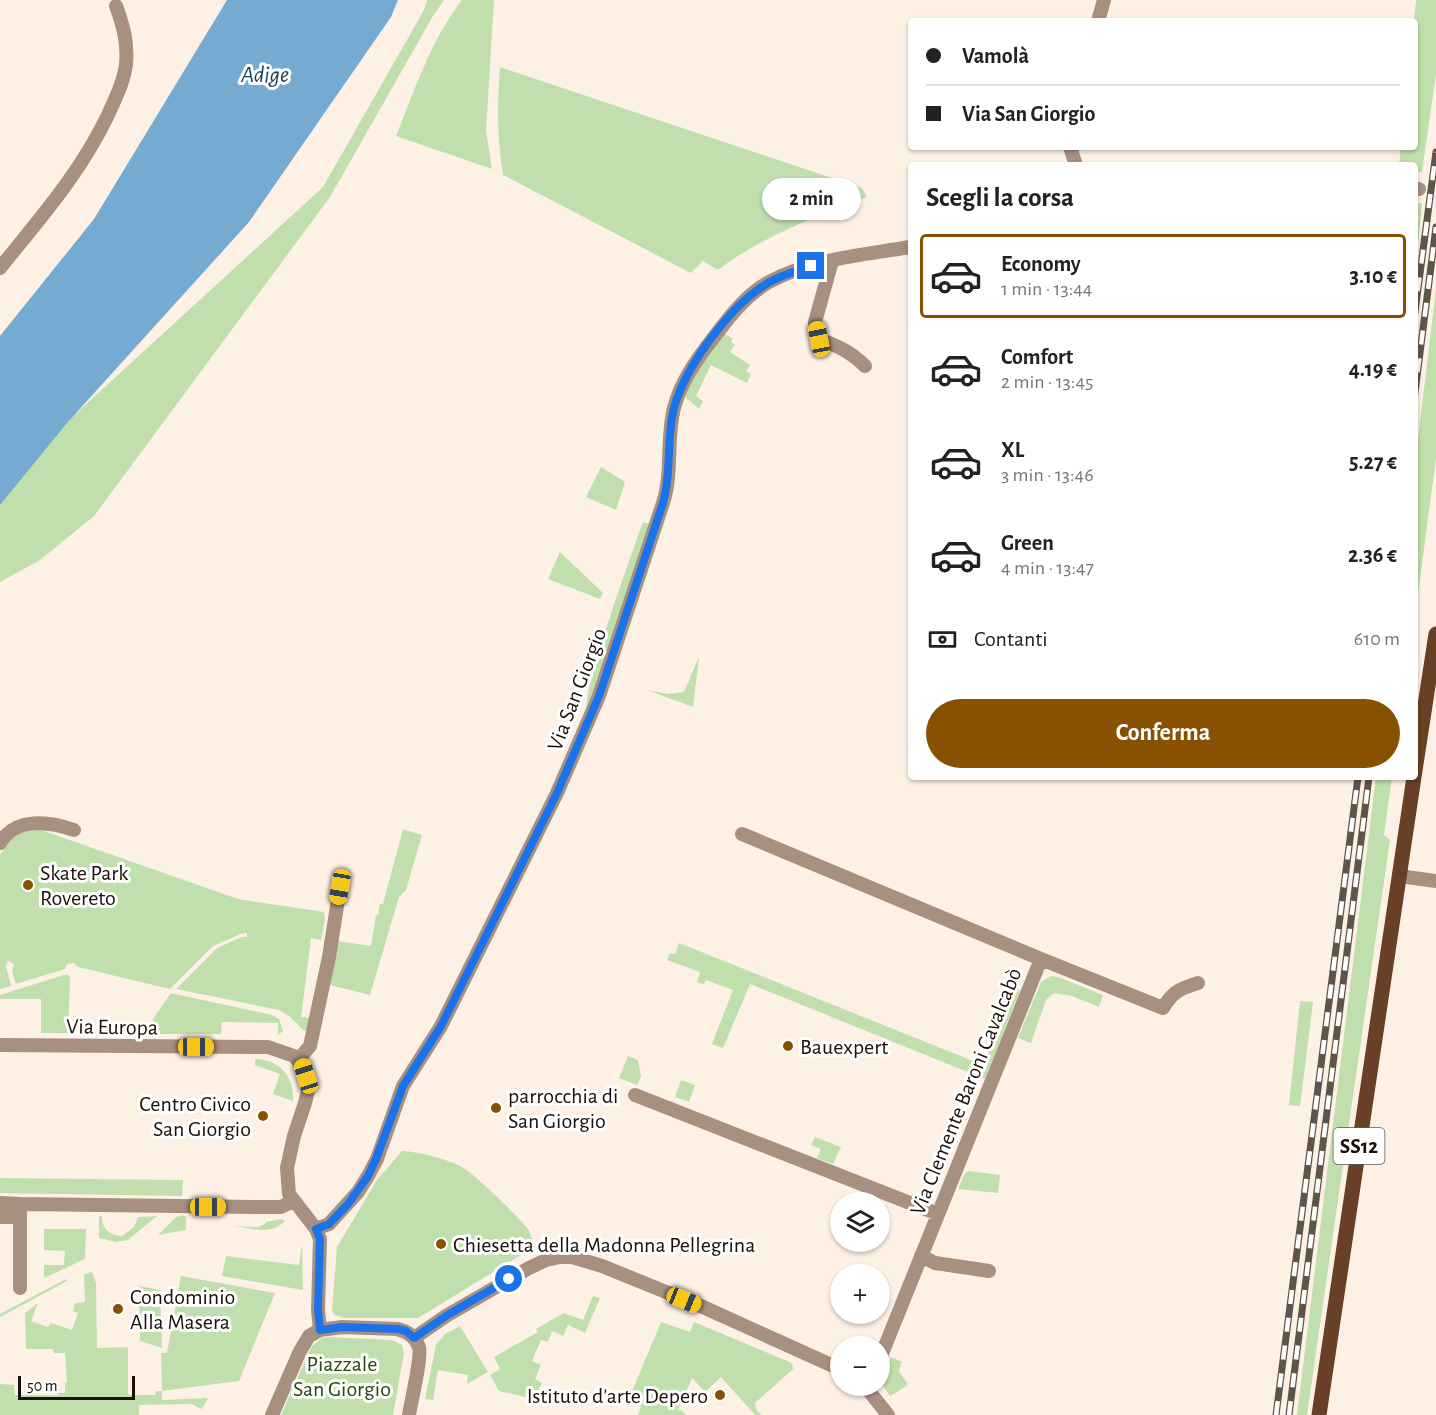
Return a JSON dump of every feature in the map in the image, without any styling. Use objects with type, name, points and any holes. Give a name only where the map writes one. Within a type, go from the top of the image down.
[{"type":"main road","name":"SS12","points":[[1418,751],[1436,634]]},
{"type":"main road","name":"SS12","points":[[1319,1415],[1414,780]]},
{"type":"street","points":[[1099,18],[1104,0]]},
{"type":"street","points":[[0,268],[64,190],[94,144],[120,90],[126,65],[126,37],[116,6]]},
{"type":"street","name":"Via San Giorgio","points":[[316,1229],[329,1224],[348,1204],[368,1176],[403,1086],[441,1026],[557,793],[599,696],[663,503],[669,474],[674,409],[683,382],[705,348],[734,311],[749,297],[776,279],[811,266],[908,247]]},
{"type":"street","points":[[832,261],[815,322],[819,339],[854,354],[865,366]]},
{"type":"street","points":[[0,843],[5,834],[16,827],[27,824],[43,823],[74,830]]},
{"type":"street","points":[[742,834],[1041,959]]},
{"type":"street","points":[[1399,876],[1436,881]]},
{"type":"street","points":[[320,1330],[318,1310],[320,1239],[316,1229],[289,1194],[287,1168],[308,1090],[302,1065],[296,1058],[310,1046],[329,957],[340,887]]},
{"type":"street","name":"Via Clemente Baroni Cavalcabò","points":[[889,1336],[1041,959],[1163,1008],[1170,996],[1178,990],[1198,983]]},
{"type":"street","name":"Via Europa","points":[[0,1046],[268,1047],[296,1058]]},
{"type":"street","points":[[635,1095],[938,1214]]},
{"type":"street","points":[[0,1203],[24,1208],[281,1207],[293,1201]]},
{"type":"street","points":[[0,1217],[24,1208]]},
{"type":"street","points":[[20,1288],[24,1208]]},
{"type":"street","points":[[921,1256],[935,1263],[989,1271]]},
{"type":"street","points":[[414,1338],[446,1316],[529,1268],[546,1260],[572,1257],[602,1266],[703,1307],[830,1364]]},
{"type":"street","points":[[272,1415],[309,1336],[320,1330],[342,1327],[398,1329],[406,1331],[414,1338],[420,1350],[409,1415]]},
{"type":"street","points":[[874,1396],[888,1415]]},
{"type":"green space","points":[[427,0],[444,0],[330,197],[94,516],[40,560],[0,582],[0,483],[323,187],[424,10]]},
{"type":"green space","points":[[462,0],[494,0],[486,131],[492,169],[396,136],[433,48]]},
{"type":"green space","points":[[1416,0],[1436,0],[1436,74],[1422,172],[1418,171],[1418,162],[1399,162],[1401,150],[1418,150],[1418,18],[1414,18]]},
{"type":"green space","points":[[500,67],[862,188],[867,197],[771,237],[718,270],[703,261],[691,273],[503,175],[498,121]]},
{"type":"green space","points":[[1422,203],[1418,246],[1418,204]]},
{"type":"green space","points":[[1436,288],[1436,458],[1418,594],[1418,440]]},
{"type":"green space","points":[[722,332],[733,339],[731,342],[735,345],[730,352],[750,365],[746,371],[751,374],[747,383],[711,365],[696,396],[703,401],[699,409],[686,398],[685,389]]},
{"type":"green space","points":[[601,467],[625,482],[616,510],[586,497]]},
{"type":"green space","points":[[643,522],[651,524],[587,712],[587,699],[599,650]]},
{"type":"green space","points":[[560,552],[603,593],[600,599],[548,579]]},
{"type":"green space","points":[[699,657],[693,707],[647,690],[668,694],[684,692]]},
{"type":"green space","points":[[1376,780],[1392,780],[1384,835],[1390,840],[1307,1415],[1297,1415]]},
{"type":"green space","points":[[30,829],[44,831],[238,899],[324,912],[325,920],[321,940],[311,938],[301,1017],[310,1018],[307,1030],[304,1031],[289,1016],[279,1010],[176,989],[217,948],[247,937],[247,933],[213,946],[170,989],[78,967],[74,963],[67,964],[65,969],[16,984],[12,971],[14,964],[8,961],[6,966],[11,986],[0,989],[0,855],[12,836]]},
{"type":"green space","points":[[403,829],[422,835],[406,890],[399,897],[370,995],[330,985],[337,941],[371,946],[376,915],[378,915],[380,904],[383,904]]},
{"type":"green space","points":[[679,943],[983,1065],[996,1035],[1006,990],[1015,985],[1020,991],[985,1079],[750,984],[723,1048],[712,1044],[733,990],[706,980],[704,984],[697,982],[700,972],[667,960],[670,953],[675,954]]},
{"type":"green space","points":[[67,974],[70,977],[68,1033],[41,1033],[41,999],[0,999],[0,995]]},
{"type":"green space","points":[[1051,976],[1103,995],[1099,1007],[1072,996],[1054,993],[1046,1000],[1031,1043],[1018,1038],[1041,982]]},
{"type":"green space","points":[[171,993],[272,1015],[279,1019],[283,1031],[278,1035],[278,1023],[222,1022],[221,1034],[152,1034],[153,1019]]},
{"type":"green space","points":[[1300,1001],[1313,1002],[1300,1106],[1289,1105]]},
{"type":"green space","points":[[628,1056],[638,1060],[641,1076],[637,1085],[619,1078]]},
{"type":"green space","points":[[255,1059],[271,1062],[284,1071],[291,1084],[293,1101],[273,1094],[280,1074],[255,1065]]},
{"type":"green space","points":[[681,1080],[695,1085],[689,1102],[675,1097]]},
{"type":"green space","points":[[815,1137],[841,1147],[833,1164],[817,1158],[821,1149],[811,1145]]},
{"type":"green space","points":[[402,1151],[439,1158],[466,1170],[496,1195],[523,1223],[536,1246],[418,1318],[344,1318],[335,1315],[332,1311],[337,1247],[377,1180]]},
{"type":"green space","points":[[968,1171],[1000,1175],[998,1193],[958,1189]]},
{"type":"green space","points":[[0,1178],[183,1180],[182,1196],[0,1193]]},
{"type":"green space","points":[[183,1215],[186,1217],[186,1230],[158,1235],[176,1217]]},
{"type":"green space","points":[[99,1216],[102,1216],[103,1225],[108,1231],[122,1236],[134,1227],[138,1217],[157,1216],[128,1240],[116,1242],[99,1238]]},
{"type":"green space","points":[[282,1219],[285,1221],[279,1226],[267,1230],[233,1226],[258,1227],[266,1222]]},
{"type":"green space","points":[[44,1229],[86,1229],[85,1259],[44,1278],[44,1265],[64,1265],[65,1251],[44,1250]]},
{"type":"green space","points":[[302,1244],[303,1290],[222,1276],[226,1256],[299,1265]]},
{"type":"green space","points":[[92,1272],[96,1283],[97,1348],[128,1347],[128,1395],[155,1395],[156,1391],[162,1391],[162,1400],[208,1398],[202,1409],[191,1404],[139,1405],[139,1415],[0,1415],[0,1384],[14,1385],[15,1395],[65,1393],[67,1382],[65,1353],[54,1353],[53,1349],[26,1349],[25,1313],[38,1303],[31,1321],[48,1327],[51,1323],[72,1330],[78,1313],[73,1311],[75,1303],[85,1302],[84,1274]]},
{"type":"green space","points":[[181,1276],[275,1293],[239,1381],[162,1391],[161,1353],[167,1353]]},
{"type":"green space","points":[[66,1279],[67,1281],[0,1317],[0,1314]]},
{"type":"green space","points":[[139,1286],[160,1290],[162,1348],[140,1341]]},
{"type":"green space","points":[[593,1296],[600,1298],[585,1333],[568,1325],[563,1336],[552,1331],[548,1342],[541,1340],[532,1361],[541,1365],[535,1379],[542,1383],[534,1399],[499,1391],[490,1375],[500,1369],[494,1357],[538,1332],[536,1329],[564,1313],[583,1320]]},
{"type":"green space","points":[[661,1322],[690,1332],[694,1322],[792,1363],[793,1369],[755,1403],[761,1415],[755,1415],[721,1377],[705,1392],[692,1378],[678,1410],[686,1415],[638,1415],[641,1407],[628,1401]]},
{"type":"green space","points":[[460,1326],[488,1372],[467,1384],[468,1375],[438,1370],[433,1400],[425,1399],[436,1345],[445,1334]]},
{"type":"green space","name":"Piazzale San Giorgio","points":[[322,1338],[392,1340],[402,1345],[404,1353],[393,1415],[281,1415],[311,1347]]},
{"type":"green space","points":[[891,1357],[902,1362],[899,1371],[908,1385],[890,1396]]},
{"type":"water","name":"Adige","points":[[227,0],[398,0],[391,17],[249,222],[67,423],[0,505],[0,336],[94,219]]},
{"type":"railway","points":[[1418,289],[1436,152]]},
{"type":"railway","points":[[1418,369],[1436,227]]},
{"type":"railway","points":[[1276,1415],[1358,780]]},
{"type":"railway","points":[[1289,1415],[1369,780]]},
{"type":"place","name":"Skate Park Rovereto","points":[[28,885]]},
{"type":"place","name":"Bauexpert","points":[[788,1046]]},
{"type":"place","name":"parrocchia di San Giorgio","points":[[496,1108]]},
{"type":"place","name":"Centro Civico San Giorgio","points":[[263,1116]]},
{"type":"place","name":"Chiesetta della Madonna Pellegrina","points":[[441,1244]]},
{"type":"place","name":"Condominio Alla Masera","points":[[118,1309]]},
{"type":"place","name":"Istituto d'arte Depero","points":[[720,1395]]},
{"type":"route","points":[[509,1279],[446,1316],[414,1338],[406,1331],[398,1329],[342,1327],[320,1330],[318,1324],[320,1239],[316,1229],[329,1224],[358,1192],[368,1176],[403,1086],[441,1026],[557,793],[599,696],[663,503],[669,474],[674,409],[683,382],[698,357],[734,311],[749,297],[768,283],[811,266]]}]
